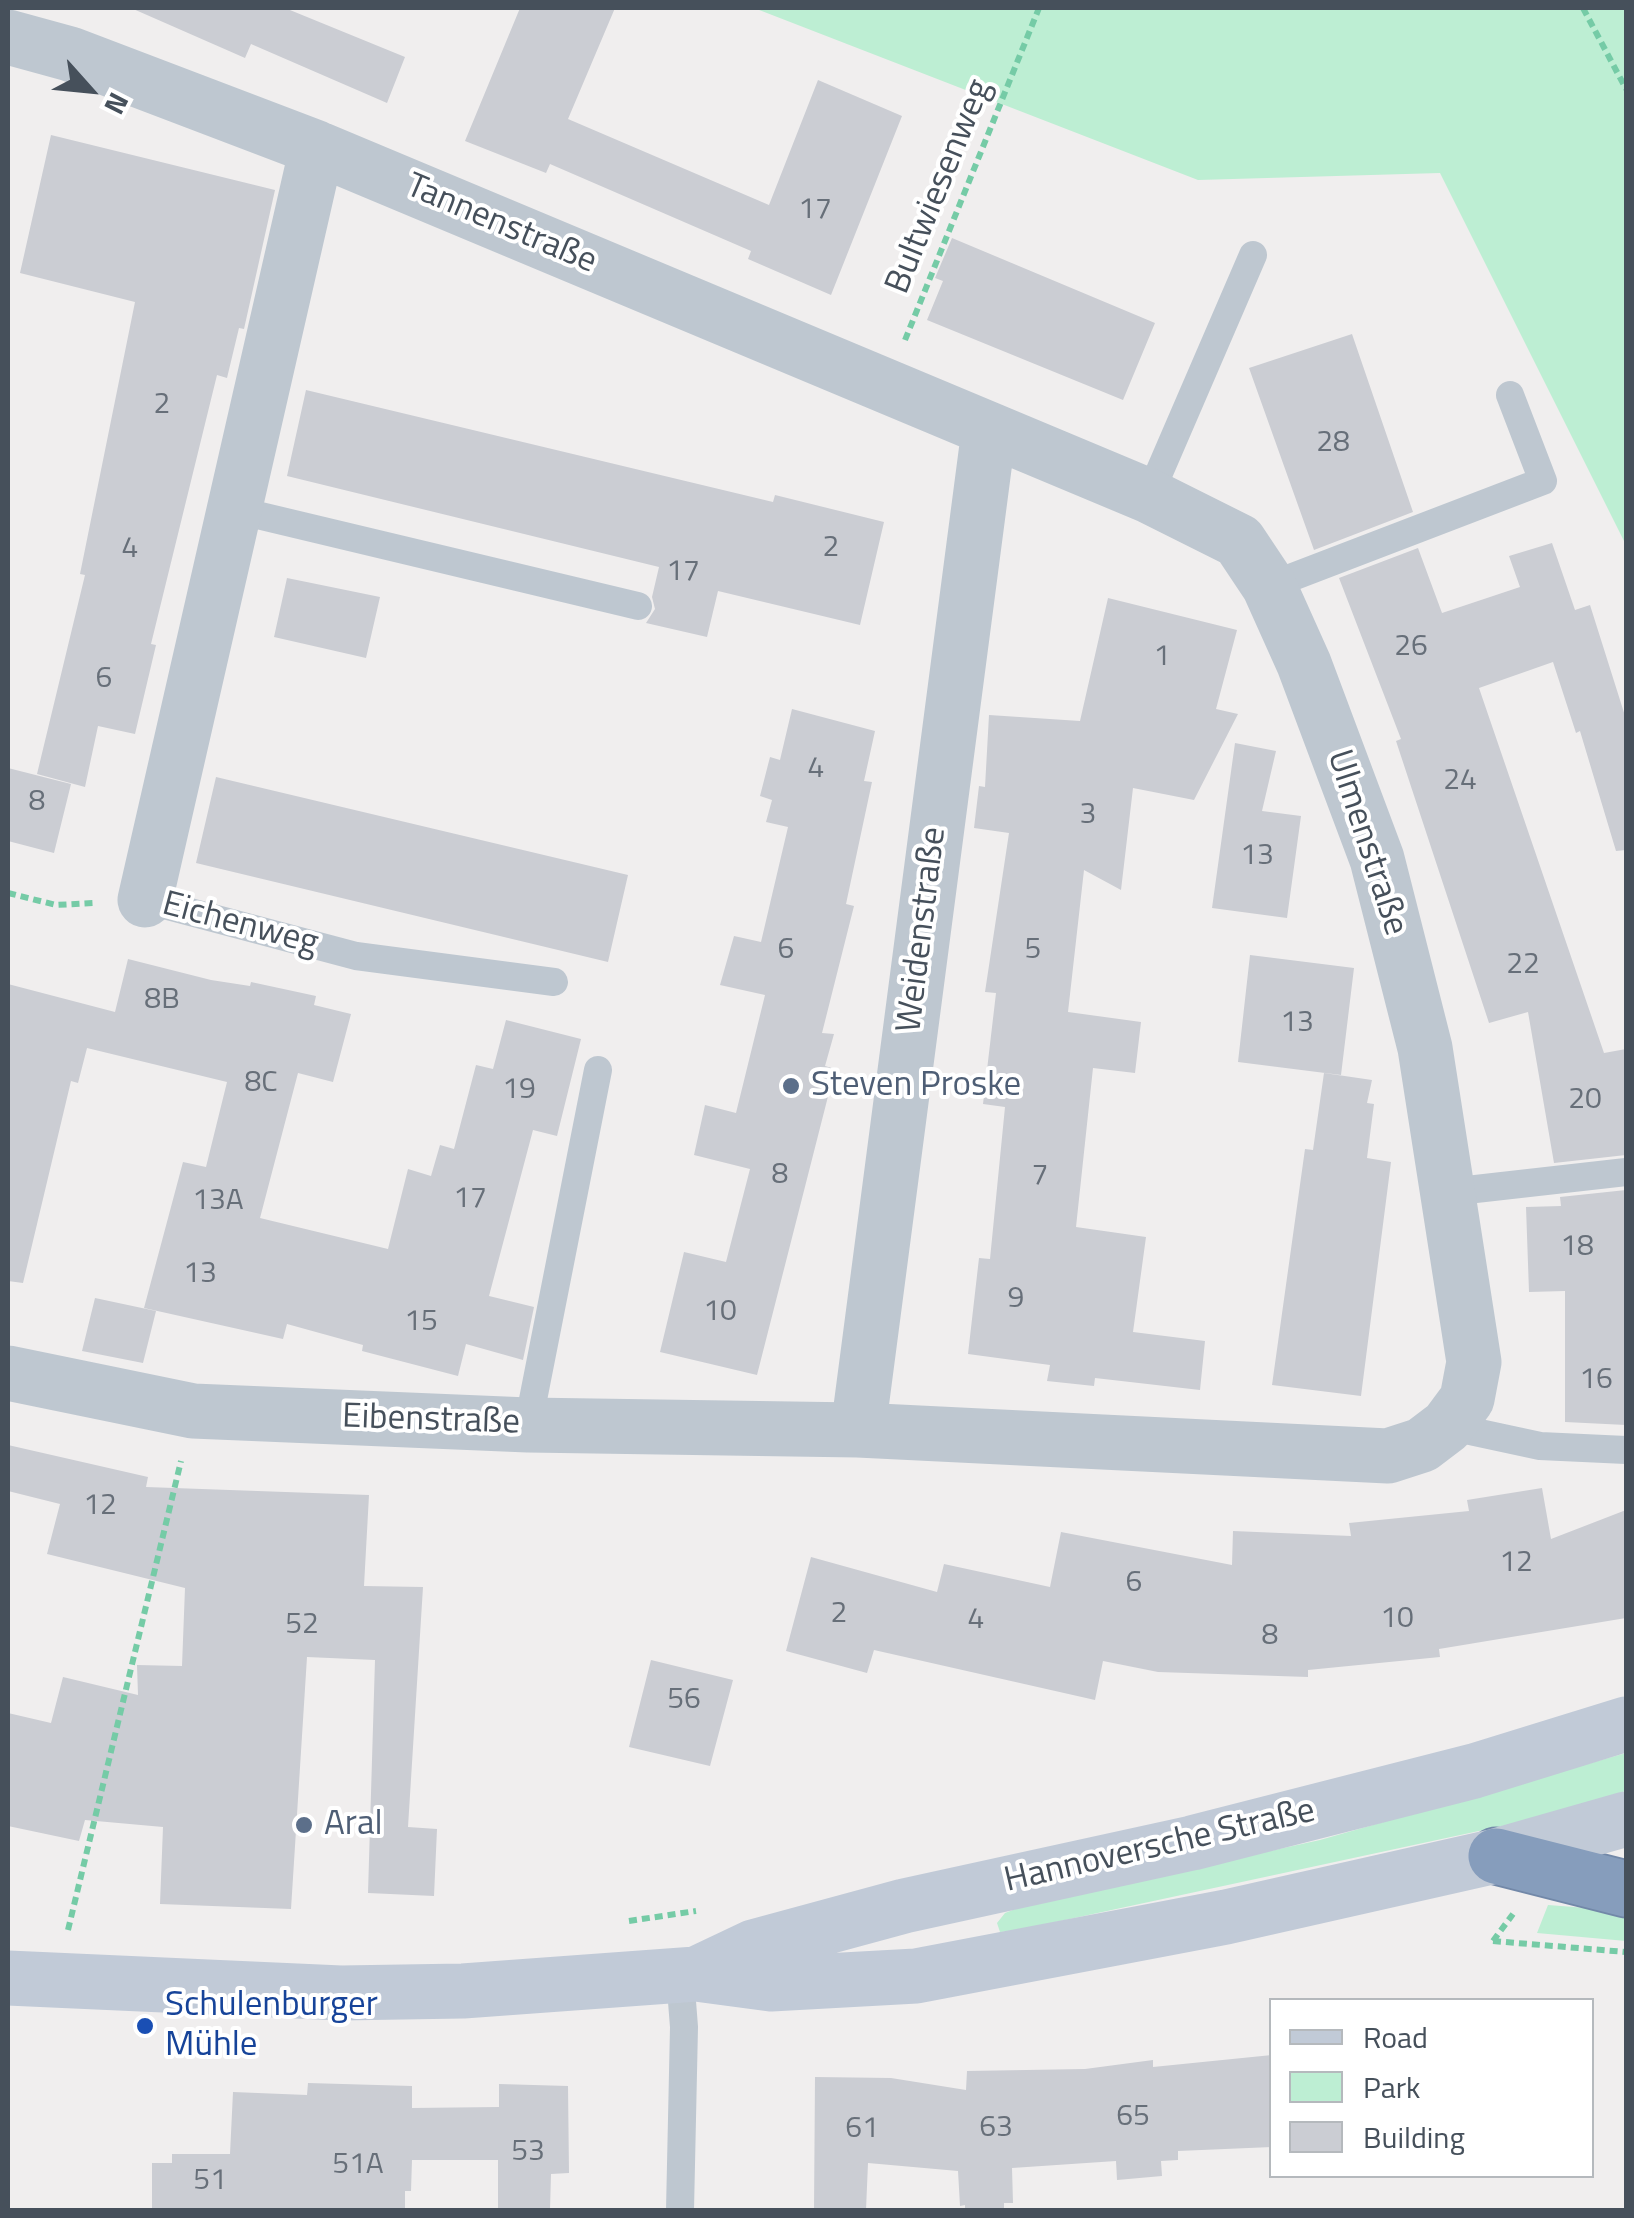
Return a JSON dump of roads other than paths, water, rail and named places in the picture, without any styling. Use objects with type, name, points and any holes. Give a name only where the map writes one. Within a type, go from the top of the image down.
[{"type":"highway","points":[[1496,1856],[1626,1890]]},
{"type":"main road","name":"Hannoversche Straße","points":[[688,1975],[754,1947],[885,1911],[1230,1833],[1474,1771],[1626,1724]]},
{"type":"main road","name":"Hannoversche Straße","points":[[8,1978],[340,1993],[463,1991],[688,1975],[770,1984],[916,1976],[1226,1917],[1496,1856],[1626,1819]]},
{"type":"street","name":"Tannenstraße","points":[[8,37],[70,54],[317,148],[989,430]]},
{"type":"street","name":"Eichenweg","points":[[144,900],[317,148]]},
{"type":"street","name":"Ulmenstraße","points":[[989,430],[1149,496],[1239,541],[1269,586],[1304,664],[1378,858],[1425,1048],[1474,1362],[1467,1399],[1447,1426]]},
{"type":"street","name":"Weidenstraße","points":[[858,1430],[989,430]]},
{"type":"street","name":"Eibenstraße","points":[[8,1373],[193,1411],[528,1425],[858,1430]]},
{"type":"street","points":[[858,1430],[1388,1456],[1422,1445],[1447,1426]]},
{"type":"lane","points":[[1149,496],[1253,255]]},
{"type":"lane","points":[[1269,586],[1543,481],[1510,396]]},
{"type":"lane","points":[[236,510],[638,606]]},
{"type":"lane","name":"Eichenweg","points":[[144,900],[356,956],[554,982]]},
{"type":"lane","points":[[528,1425],[598,1070]]},
{"type":"lane","points":[[1449,1192],[1626,1172]]},
{"type":"lane","points":[[1447,1426],[1540,1446],[1626,1450]]},
{"type":"lane","points":[[680,2210],[688,1975]]},
{"type":"place","name":"Steven Proske","points":[[791,1086]]},
{"type":"place","name":"Aral","points":[[304,1825]]},
{"type":"place","name":"Schulenburger Mühle","points":[[145,2026]]}]
